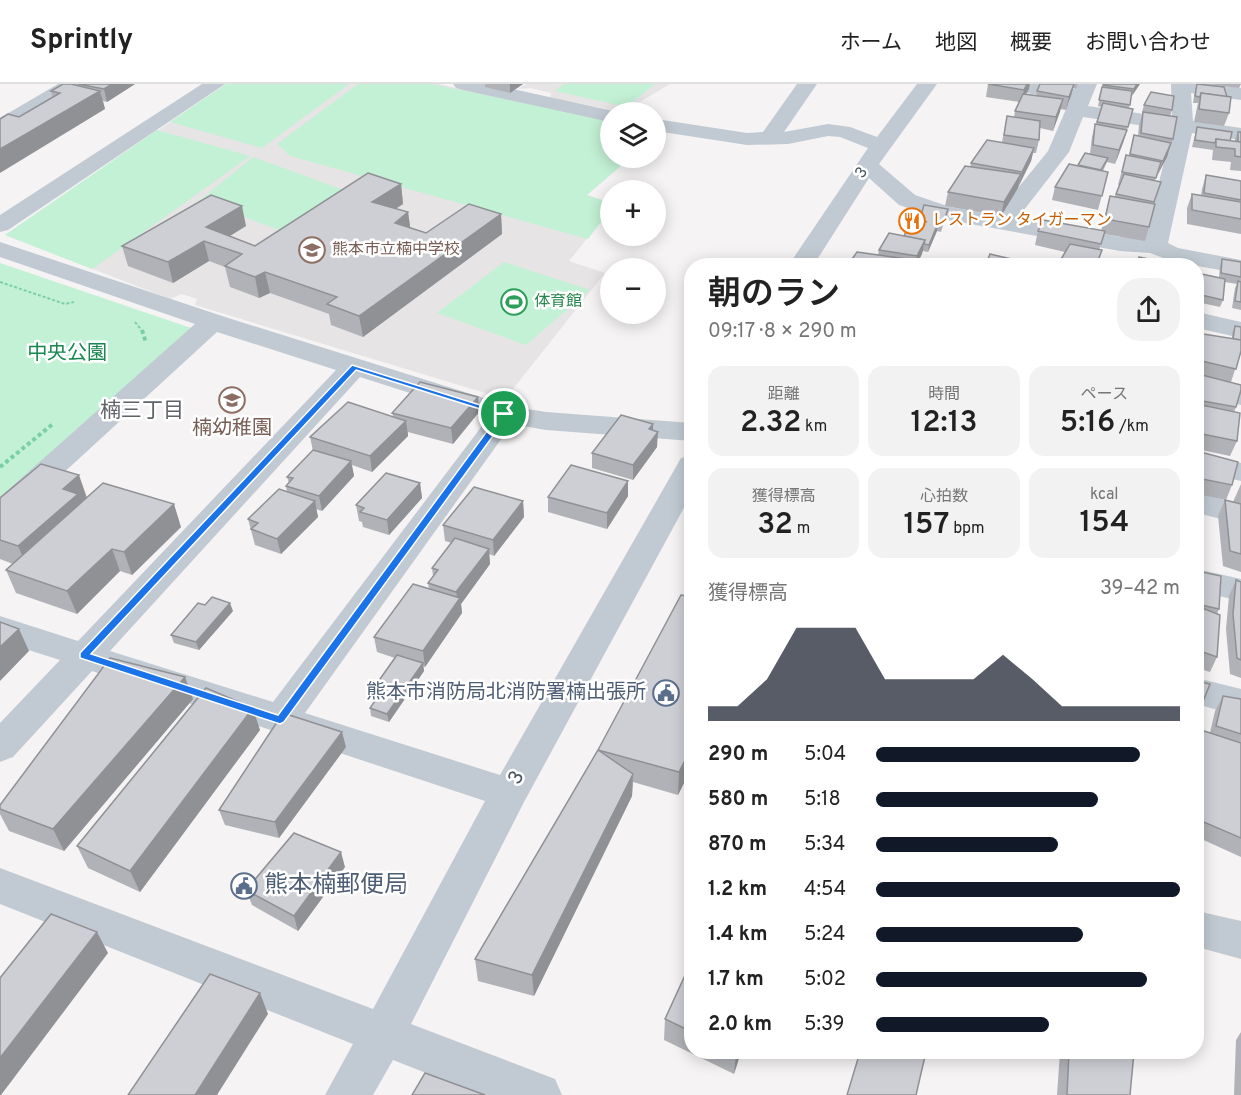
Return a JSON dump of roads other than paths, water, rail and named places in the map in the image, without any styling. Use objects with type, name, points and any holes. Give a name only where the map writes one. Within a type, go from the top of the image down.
[{"type":"street","points":[[0,127],[72,84]]},
{"type":"street","points":[[0,225],[215,84]]},
{"type":"street","points":[[467,84],[600,114]]},
{"type":"street","points":[[771,139],[774,129],[807,84]]},
{"type":"street","name":"3","points":[[805,258],[867,165],[927,84]]},
{"type":"street","points":[[1010,84],[1082,97],[1183,127],[1241,134]]},
{"type":"street","points":[[1155,246],[1179,151],[1183,127],[1182,85],[1241,94]]},
{"type":"street","points":[[1001,224],[1058,152],[1082,97]]},
{"type":"street","points":[[666,127],[723,137],[771,139],[828,130],[843,131],[881,146]]},
{"type":"street","points":[[867,165],[908,200],[945,213],[1001,224],[1116,255],[1155,246],[1171,254],[1193,258]]},
{"type":"street","points":[[0,249],[213,322],[504,414],[546,421],[684,431]]},
{"type":"street","points":[[1204,260],[1241,267]]},
{"type":"street","points":[[0,514],[213,322]]},
{"type":"street","points":[[1204,322],[1241,330]]},
{"type":"street","points":[[0,747],[355,366]]},
{"type":"street","points":[[1204,388],[1241,397]]},
{"type":"street","points":[[280,719],[504,414]]},
{"type":"street","points":[[1204,464],[1241,472]]},
{"type":"street","name":"3","points":[[348,1095],[383,1034],[509,794],[684,479]]},
{"type":"street","points":[[37,481],[70,490]]},
{"type":"street","points":[[1204,506],[1241,514]]},
{"type":"street","points":[[169,518],[202,528]]},
{"type":"street","points":[[1204,582],[1241,590]]},
{"type":"street","points":[[0,628],[509,794]]},
{"type":"street","points":[[1204,694],[1241,703]]},
{"type":"street","points":[[0,886],[539,1095]]},
{"type":"street","points":[[1204,932],[1241,940]]},
{"type":"place","name":"レストラン タイガーマン","points":[[912,221]]},
{"type":"place","name":"熊本市立楠中学校","points":[[312,250]]},
{"type":"place","name":"体育館","points":[[514,302]]},
{"type":"place","name":"楠幼稚園","points":[[232,400]]},
{"type":"place","name":"熊本市消防局北消防署楠出張所","points":[[666,693]]},
{"type":"place","name":"熊本楠郵便局","points":[[244,886]]},
{"type":"district","name":"楠三丁目","points":[[142,411]]},
{"type":"park label","name":"中央公園","points":[[67,354]]}]
